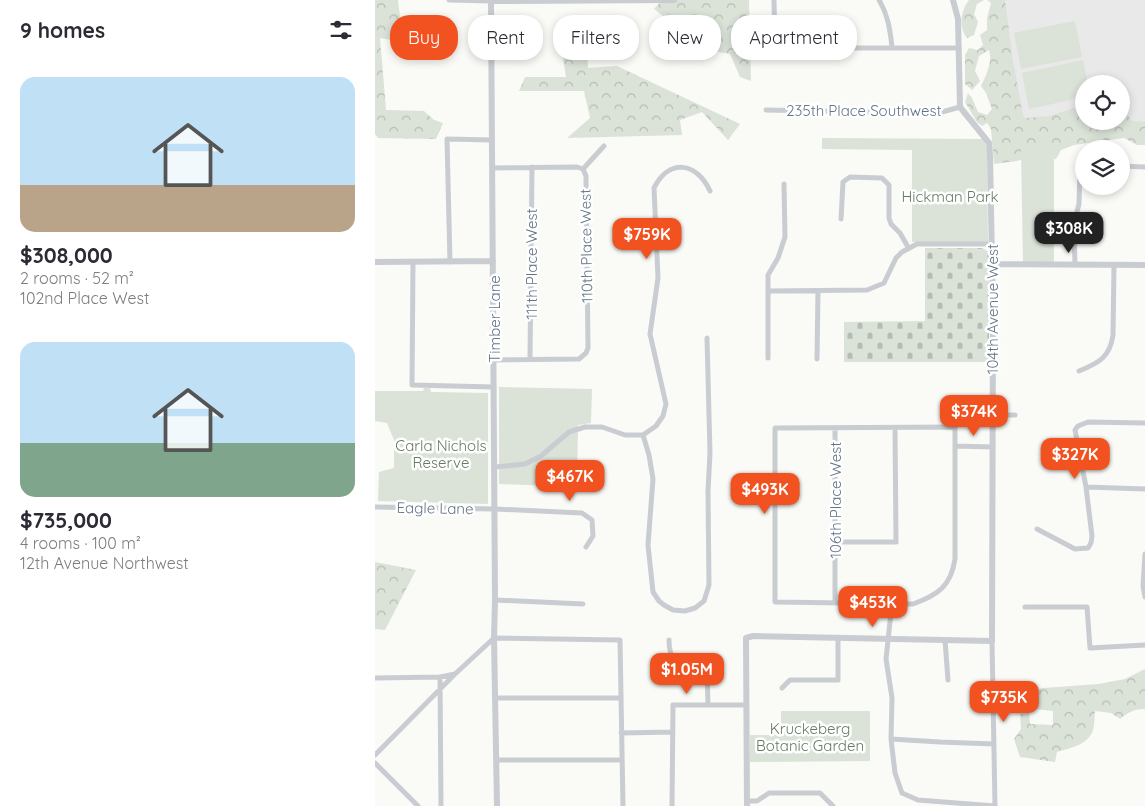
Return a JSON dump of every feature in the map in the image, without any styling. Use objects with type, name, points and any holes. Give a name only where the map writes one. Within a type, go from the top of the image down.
[{"type":"street","points":[[449,0],[674,0]]},
{"type":"street","points":[[774,0],[775,48],[959,48]]},
{"type":"street","points":[[879,0],[887,14],[892,47]]},
{"type":"street","points":[[953,0],[958,19],[961,107]]},
{"type":"street","name":"Timber Lane","points":[[491,1],[495,467],[494,638],[497,806]]},
{"type":"street","name":"235th Place Southwest","points":[[766,110],[920,113],[941,112],[961,107]]},
{"type":"street","name":"104th Avenue West","points":[[961,107],[989,143],[990,156],[993,415],[992,641]]},
{"type":"street","points":[[450,262],[447,139],[492,140]]},
{"type":"street","name":"110th Place West","points":[[530,360],[579,359],[586,353],[588,348],[585,176],[583,170],[604,146]]},
{"type":"street","points":[[1130,166],[1145,166]]},
{"type":"street","points":[[493,168],[577,167],[583,170]]},
{"type":"street","name":"111th Place West","points":[[530,360],[532,168]]},
{"type":"street","points":[[495,467],[525,464],[541,456],[569,432],[585,427],[602,427],[625,435],[643,435],[656,426],[663,416],[666,404],[650,334],[658,278],[654,188],[659,178],[668,171],[688,168],[698,172],[705,179],[710,191]]},
{"type":"street","points":[[841,219],[843,182],[850,177],[882,178],[889,185],[889,218],[891,224],[900,233],[908,247]]},
{"type":"street","points":[[768,358],[768,274],[778,258],[785,237],[784,184]]},
{"type":"street","points":[[1075,265],[1074,222],[1080,195]]},
{"type":"street","points":[[768,291],[867,290],[884,283],[896,258],[908,247],[917,244],[991,244]]},
{"type":"street","points":[[375,262],[493,261]]},
{"type":"street","points":[[413,262],[412,385],[494,387]]},
{"type":"street","points":[[992,264],[1145,265]]},
{"type":"street","points":[[1079,371],[1101,360],[1112,346],[1114,265]]},
{"type":"street","points":[[817,359],[818,291]]},
{"type":"street","points":[[643,435],[653,478],[648,545],[653,592],[664,605],[673,610],[685,611],[695,608],[704,601],[709,584],[708,491],[710,453],[707,338]]},
{"type":"street","points":[[494,360],[530,360]]},
{"type":"street","points":[[993,415],[1015,415]]},
{"type":"street","points":[[1037,529],[1075,549],[1088,548],[1092,536],[1086,488],[1075,430],[1078,426],[1088,422],[1145,423]]},
{"type":"street","points":[[955,427],[955,559],[953,572],[946,584],[940,591],[928,599],[913,604],[775,602],[775,428],[895,428],[955,427]]},
{"type":"street","name":"106th Place West","points":[[835,428],[835,603]]},
{"type":"street","points":[[835,542],[896,542],[895,428]]},
{"type":"street","points":[[955,446],[993,447]]},
{"type":"street","points":[[1086,488],[1145,489]]},
{"type":"street","name":"Eagle Lane","points":[[375,507],[582,513],[592,520],[593,536],[586,547]]},
{"type":"street","points":[[1145,554],[1143,586],[1145,597]]},
{"type":"street","points":[[495,600],[583,604]]},
{"type":"street","points":[[833,806],[820,793],[769,793],[757,801],[747,804],[745,638],[753,636],[838,638],[889,639],[945,640],[992,641],[995,806],[918,800],[902,793],[895,773],[891,738],[892,698],[886,659],[889,639],[892,603]]},
{"type":"street","points":[[1025,607],[1087,607],[1090,648],[1145,645]]},
{"type":"street","points":[[375,755],[455,674],[494,638],[620,640],[623,806]]},
{"type":"street","points":[[781,688],[790,680],[837,680],[838,638]]},
{"type":"street","points":[[669,640],[669,649],[673,658],[677,661],[699,663],[707,669],[708,705]]},
{"type":"street","points":[[945,640],[948,680]]},
{"type":"street","points":[[375,678],[440,677],[455,674]]},
{"type":"street","points":[[440,677],[441,806]]},
{"type":"street","points":[[495,698],[621,698]]},
{"type":"street","points":[[672,806],[673,705],[746,705]]},
{"type":"street","points":[[621,733],[673,732]]},
{"type":"street","points":[[891,738],[994,744]]},
{"type":"street","points":[[496,760],[622,760]]},
{"type":"street","points":[[375,763],[419,806]]},
{"type":"shaded area","points":[[1001,0],[1145,0],[1145,138],[998,136]]},
{"type":"green space","points":[[375,0],[398,0],[400,15],[390,15],[390,40],[380,38],[386,110],[424,111],[434,120],[443,123],[436,139],[378,138],[375,134]]},
{"type":"green space","points":[[662,0],[749,0],[749,15],[731,15],[731,56],[730,54],[721,52],[721,15],[662,15],[654,9]]},
{"type":"green space","points":[[969,0],[984,0],[977,4],[974,14],[978,22],[974,35],[967,38],[962,29],[962,19],[964,9]]},
{"type":"green space","points":[[987,0],[1005,0],[1013,61],[1025,118],[1049,116],[1075,108],[1075,130],[1130,130],[1130,118],[1132,121],[1145,122],[1145,145],[1137,145],[1124,138],[1075,140],[1075,145],[1061,150],[1056,159],[1026,158],[994,164],[991,129],[987,123],[982,126],[977,122],[965,102],[968,93],[978,112],[987,115],[992,109],[981,86],[990,64],[989,50],[979,56],[975,71],[980,81],[972,90],[965,84],[965,55],[969,48],[978,50],[983,45],[980,35],[987,30],[987,18],[991,3]]},
{"type":"green space","points":[[1075,21],[1082,57],[1021,69],[1014,33]]},
{"type":"green space","points":[[563,60],[588,60],[588,68],[617,66],[740,124],[728,140],[702,112],[680,120],[682,135],[567,138],[590,118],[584,91],[519,91],[525,77],[566,77]]},
{"type":"green space","points":[[733,60],[750,60],[751,81],[740,77]]},
{"type":"green space","points":[[1083,60],[1086,75],[1075,75],[1075,99],[1029,109],[1022,73]]},
{"type":"green space","name":"Hickman Park","points":[[822,138],[984,139],[987,150],[988,242],[912,242],[912,150],[822,149]]},
{"type":"green space","points":[[1021,149],[1054,149],[1054,265],[1023,264]]},
{"type":"green space","points":[[925,248],[982,248],[989,252],[989,362],[844,362],[844,322],[925,321]]},
{"type":"green space","name":"Carla Nichols Reserve","points":[[499,387],[592,389],[591,423],[578,425],[577,487],[499,484]]},
{"type":"green space","name":"Carla Nichols Reserve","points":[[424,388],[430,388],[431,392],[488,393],[488,504],[378,501],[379,472],[394,468],[394,440],[387,423],[375,421],[375,391],[423,391]]},
{"type":"green space","points":[[375,562],[416,570],[385,630],[375,629]]},
{"type":"green space","points":[[1145,669],[1145,709],[1132,711],[1120,719],[1111,713],[1095,711],[1094,728],[1091,735],[1078,745],[1057,752],[1055,762],[1020,757],[1014,739],[1021,729],[1020,714],[1029,713],[1030,724],[1053,725],[1053,711],[1016,707],[1017,693],[1043,688],[1099,684],[1125,679]]},
{"type":"green space","name":"Kruckeberg Botanic Garden","points":[[781,711],[870,711],[870,761],[750,762],[750,735],[781,735]]}]
